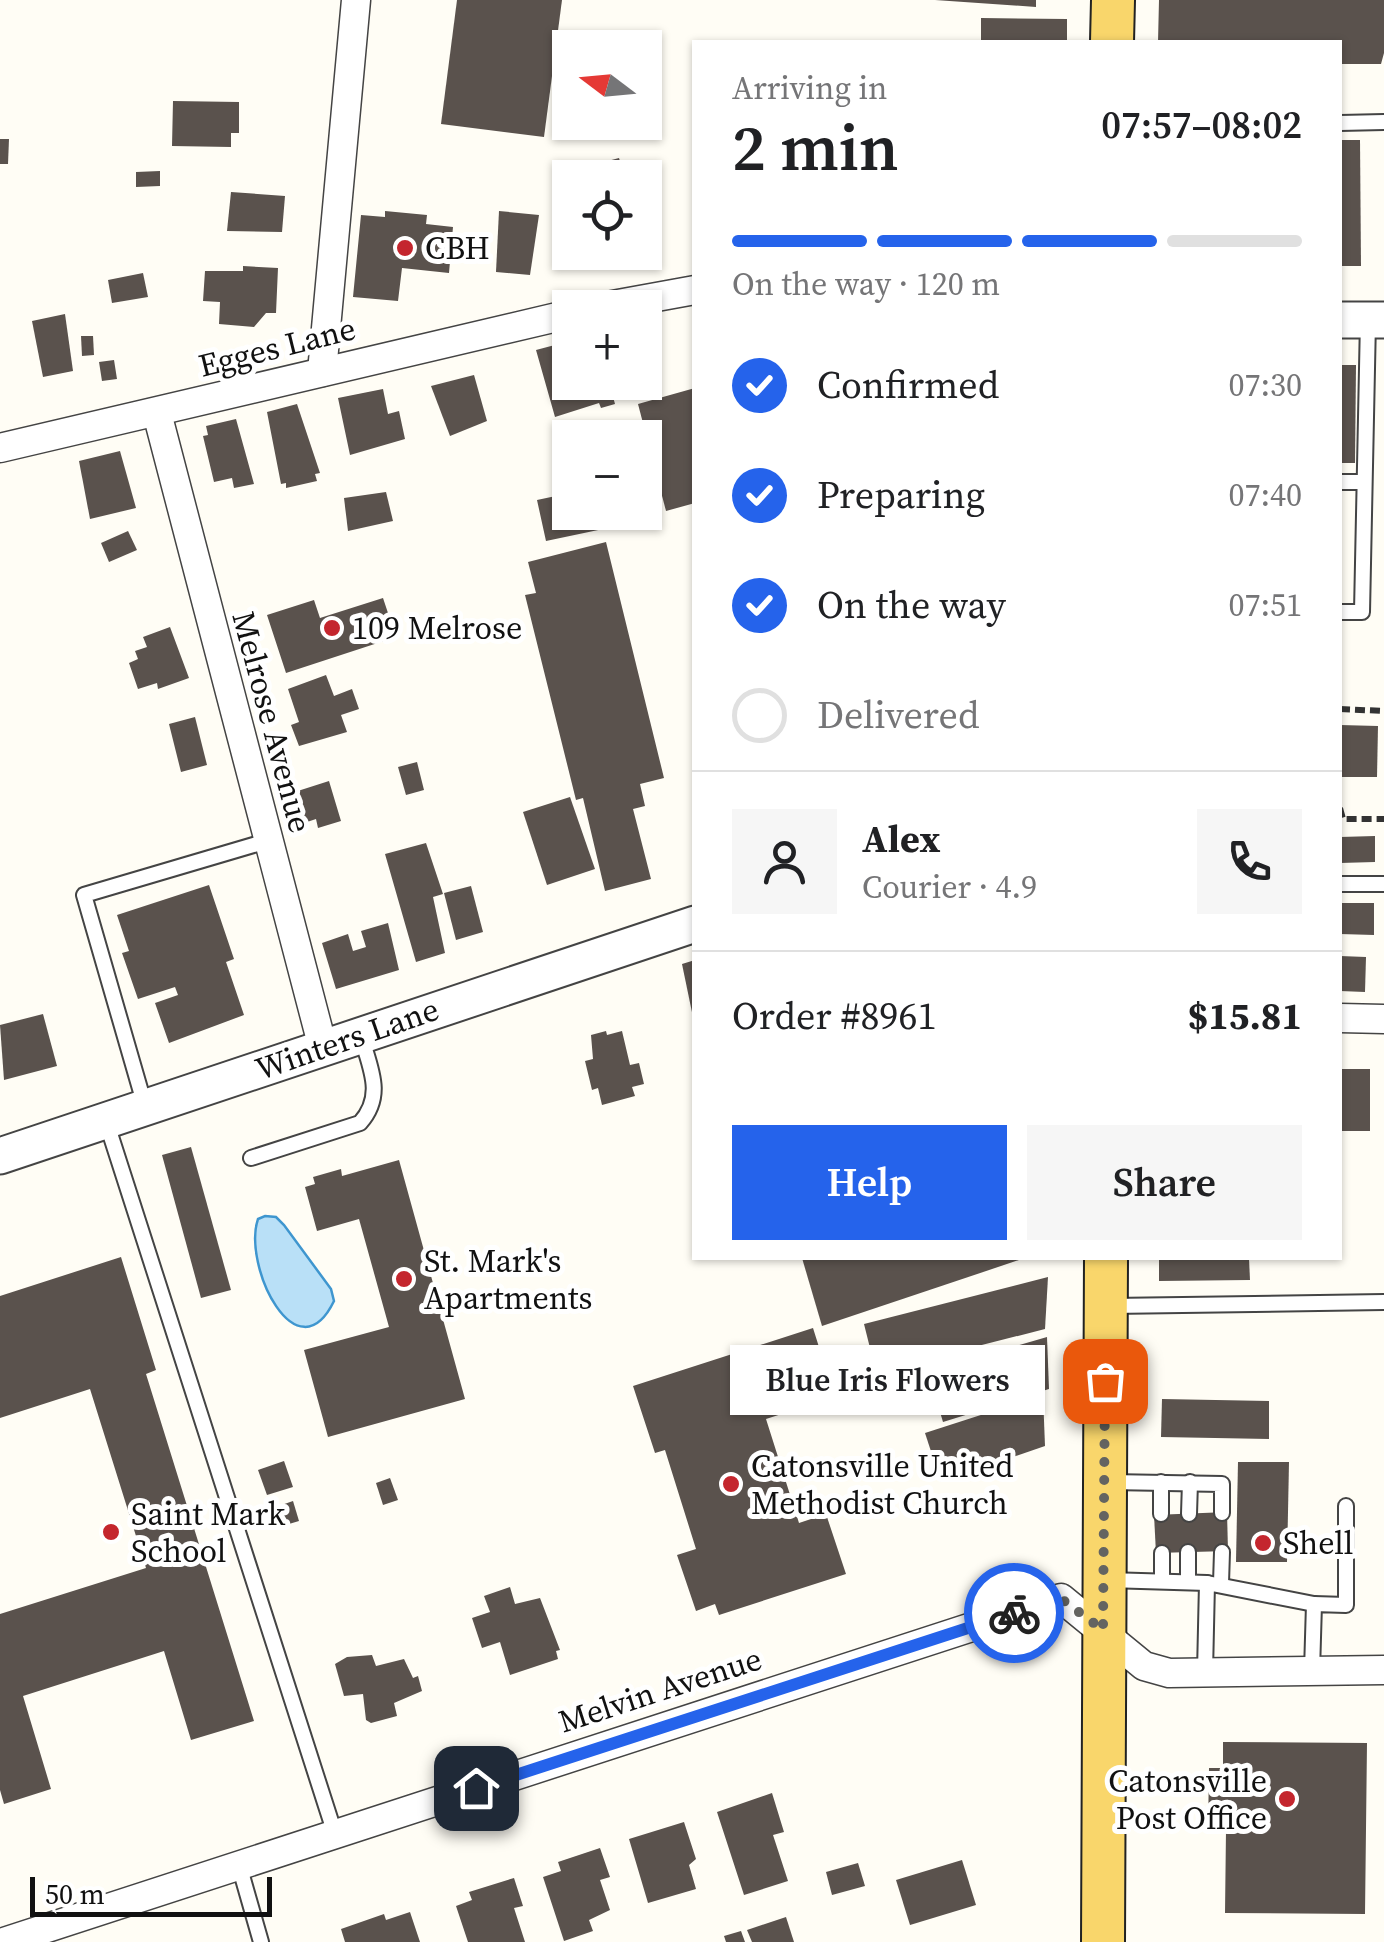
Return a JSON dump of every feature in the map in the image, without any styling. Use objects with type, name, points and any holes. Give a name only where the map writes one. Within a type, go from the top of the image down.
[{"type":"main road","points":[[1112,40],[1113,0]]},
{"type":"main road","points":[[1103,1942],[1106,1260]]},
{"type":"street","points":[[322,372],[356,0]]},
{"type":"street","points":[[662,296],[692,291]]},
{"type":"street","name":"Egges Lane","points":[[0,448],[552,318]]},
{"type":"street","name":"Melrose Avenue","points":[[157,412],[323,1048]]},
{"type":"street","name":"Winters Lane","points":[[0,1156],[692,925]]},
{"type":"street","points":[[1342,1018],[1384,1019]]},
{"type":"street","name":"Melvin Avenue","points":[[4,1942],[1060,1598],[1103,1630]]},
{"type":"street","points":[[1103,1630],[1144,1666],[1168,1672],[1384,1670]]},
{"type":"lane","points":[[1342,122],[1384,122]]},
{"type":"lane","points":[[1342,612],[1362,612],[1364,320]]},
{"type":"lane","points":[[1342,482],[1364,482]]},
{"type":"lane","points":[[145,1106],[84,895],[267,841]]},
{"type":"lane","points":[[1342,884],[1384,884]]},
{"type":"lane","points":[[252,1158],[360,1123],[372,1110],[377,1090],[361,1036]]},
{"type":"lane","points":[[106,1120],[335,1834]]},
{"type":"lane","points":[[1105,1306],[1384,1302]]},
{"type":"lane","points":[[1104,1482],[1222,1484],[1222,1513]]},
{"type":"lane","points":[[1161,1482],[1161,1514]]},
{"type":"lane","points":[[1189,1514],[1190,1482]]},
{"type":"lane","points":[[1104,1580],[1214,1583],[1314,1604],[1346,1605],[1346,1506]]},
{"type":"lane","points":[[1188,1552],[1188,1582]]},
{"type":"lane","points":[[1205,1672],[1214,1583],[1222,1552]]},
{"type":"lane","points":[[1162,1554],[1162,1581]]},
{"type":"lane","points":[[1312,1671],[1314,1604]]},
{"type":"lane","points":[[239,1865],[261,1942]]},
{"type":"path","points":[[1342,709],[1384,710]]},
{"type":"path","points":[[1342,815],[1343,819],[1384,819]]},
{"type":"water","points":[[276,1217],[284,1225],[331,1289],[334,1301],[319,1321],[304,1327],[289,1321],[265,1286],[255,1239],[258,1219]]},
{"type":"building","points":[[457,0],[562,0],[558,30],[552,30],[552,76],[544,137],[441,124]]},
{"type":"building","points":[[935,0],[1036,0],[1036,7]]},
{"type":"building","points":[[1159,0],[1384,0],[1381,64],[1342,64],[1342,40],[1158,40]]},
{"type":"building","points":[[981,18],[1067,19],[1067,40],[981,40]]},
{"type":"building","points":[[173,101],[239,102],[239,133],[231,133],[231,147],[172,146]]},
{"type":"building","points":[[0,139],[9,139],[8,164],[0,164]]},
{"type":"building","points":[[1342,140],[1360,140],[1361,266],[1342,266]]},
{"type":"building","points":[[160,171],[160,186],[136,187],[136,172]]},
{"type":"building","points":[[231,192],[285,196],[282,232],[227,231]]},
{"type":"building","name":"CBH","points":[[385,211],[427,215],[426,224],[453,227],[449,273],[402,268],[398,301],[353,297],[361,215],[385,217]]},
{"type":"building","points":[[499,211],[539,215],[530,275],[496,272]]},
{"type":"building","points":[[243,266],[278,268],[276,313],[266,313],[254,327],[219,324],[220,302],[203,301],[205,271],[243,271]]},
{"type":"building","points":[[143,273],[148,297],[112,303],[108,280]]},
{"type":"building","points":[[65,314],[73,371],[43,377],[32,321]]},
{"type":"building","points":[[81,336],[93,336],[94,355],[82,356]]},
{"type":"building","points":[[552,346],[552,400],[614,400],[615,404],[601,408],[599,403],[555,417],[536,350]]},
{"type":"building","points":[[114,360],[117,379],[102,381],[99,362]]},
{"type":"building","points":[[1342,365],[1356,365],[1355,463],[1342,463]]},
{"type":"building","points":[[474,375],[487,421],[450,436],[431,386]]},
{"type":"building","points":[[383,389],[388,414],[399,411],[405,439],[350,455],[338,398]]},
{"type":"building","points":[[692,389],[692,504],[666,511],[662,496],[662,420],[642,420],[638,404]]},
{"type":"building","points":[[297,404],[320,473],[315,474],[317,481],[286,488],[286,483],[281,484],[267,412]]},
{"type":"building","points":[[236,419],[254,484],[234,488],[232,478],[214,482],[203,436],[208,435],[206,426]]},
{"type":"building","points":[[120,451],[136,508],[90,519],[79,461]]},
{"type":"building","points":[[386,492],[393,521],[348,531],[344,498]]},
{"type":"building","points":[[552,497],[552,530],[598,530],[546,541],[537,500]]},
{"type":"building","points":[[128,531],[137,550],[109,562],[101,543]]},
{"type":"building","points":[[606,542],[664,778],[640,784],[645,806],[633,809],[651,879],[605,891],[583,798],[576,800],[525,595],[536,593],[528,562]]},
{"type":"building","name":"109 Melrose","points":[[383,598],[396,637],[286,673],[267,615],[314,600],[320,618]]},
{"type":"building","points":[[170,627],[189,678],[158,689],[157,683],[138,689],[129,663],[138,659],[135,651],[147,647],[143,637]]},
{"type":"building","points":[[326,675],[334,696],[352,689],[359,709],[341,715],[347,732],[299,746],[291,725],[299,722],[288,689]]},
{"type":"building","points":[[195,717],[207,765],[181,772],[169,724]]},
{"type":"building","points":[[1342,725],[1378,726],[1377,777],[1342,777]]},
{"type":"building","points":[[417,762],[424,790],[406,795],[398,767]]},
{"type":"building","points":[[329,781],[341,821],[318,828],[316,819],[289,828],[279,797]]},
{"type":"building","points":[[570,797],[595,869],[547,885],[523,812]]},
{"type":"building","points":[[1375,836],[1375,862],[1342,863],[1342,837]]},
{"type":"building","points":[[426,843],[443,894],[433,897],[445,953],[416,962],[385,854]]},
{"type":"building","points":[[209,885],[234,959],[226,962],[244,1015],[169,1043],[155,1003],[178,995],[175,987],[138,999],[122,953],[129,951],[117,915]]},
{"type":"building","points":[[471,886],[483,932],[456,940],[444,893]]},
{"type":"building","points":[[1342,903],[1374,903],[1374,935],[1342,934]]},
{"type":"building","points":[[388,923],[399,970],[336,989],[322,943],[348,934],[353,951],[366,947],[361,931]]},
{"type":"building","points":[[1342,956],[1366,957],[1365,992],[1342,991]]},
{"type":"building","points":[[692,961],[692,1012],[682,964]]},
{"type":"building","points":[[43,1014],[57,1066],[4,1080],[0,1025]]},
{"type":"building","points":[[606,1031],[607,1035],[622,1031],[630,1065],[639,1063],[644,1084],[632,1087],[635,1096],[602,1105],[598,1088],[592,1090],[585,1061],[593,1059],[591,1035]]},
{"type":"building","points":[[1342,1069],[1370,1069],[1370,1131],[1342,1131]]},
{"type":"building","points":[[191,1147],[231,1290],[201,1298],[162,1155]]},
{"type":"building","name":"St. Mark's Apartments","points":[[399,1160],[465,1399],[328,1437],[304,1350],[389,1327],[359,1219],[317,1231],[305,1187],[315,1184],[313,1177],[341,1169],[342,1176]]},
{"type":"building","name":"Saint Mark School","points":[[121,1257],[156,1370],[146,1374],[254,1721],[191,1740],[164,1651],[23,1696],[51,1789],[4,1804],[0,1790],[0,1614],[146,1568],[90,1389],[0,1418],[0,1296]]},
{"type":"building","points":[[803,1260],[1019,1260],[822,1326]]},
{"type":"building","points":[[1159,1260],[1249,1260],[1250,1280],[1159,1281]]},
{"type":"building","points":[[1048,1277],[1045,1329],[876,1372],[864,1324]]},
{"type":"building","name":"Catonsville United Methodist Church","points":[[813,1328],[824,1363],[813,1367],[825,1400],[766,1419],[799,1523],[826,1514],[846,1574],[719,1615],[715,1604],[696,1611],[677,1555],[696,1549],[665,1450],[655,1453],[633,1386]]},
{"type":"building","points":[[1047,1337],[1049,1389],[943,1422],[928,1372]]},
{"type":"building","points":[[1043,1395],[1045,1446],[941,1482],[925,1433]]},
{"type":"building","points":[[1162,1399],[1269,1401],[1269,1439],[1161,1437]]},
{"type":"building","points":[[284,1461],[293,1487],[267,1495],[258,1470]]},
{"type":"building","points":[[1238,1462],[1289,1462],[1287,1562],[1236,1562]]},
{"type":"building","points":[[390,1478],[398,1500],[383,1505],[376,1483]]},
{"type":"building","points":[[293,1501],[299,1521],[279,1527],[273,1508]]},
{"type":"building","points":[[1227,1512],[1228,1551],[1156,1553],[1154,1515]]},
{"type":"building","points":[[510,1587],[515,1604],[540,1598],[560,1650],[556,1651],[558,1659],[510,1675],[500,1642],[482,1648],[472,1618],[490,1612],[484,1596]]},
{"type":"building","points":[[372,1655],[376,1666],[404,1659],[413,1678],[418,1676],[422,1691],[394,1703],[397,1716],[371,1723],[366,1720],[363,1694],[344,1696],[335,1664],[347,1657]]},
{"type":"building","name":"Catonsville Post Office","points":[[1223,1742],[1367,1743],[1365,1914],[1225,1913],[1226,1830],[1208,1830],[1209,1768],[1223,1768]]},
{"type":"building","points":[[772,1793],[784,1832],[773,1835],[788,1881],[744,1895],[717,1812]]},
{"type":"building","points":[[684,1822],[696,1859],[689,1865],[696,1889],[648,1903],[629,1839]]},
{"type":"building","points":[[600,1848],[610,1877],[600,1880],[610,1910],[589,1920],[593,1931],[564,1941],[543,1877],[561,1871],[558,1862]]},
{"type":"building","points":[[962,1860],[976,1905],[910,1925],[896,1880]]},
{"type":"building","points":[[858,1863],[865,1886],[832,1895],[826,1872]]},
{"type":"building","points":[[514,1878],[523,1906],[514,1908],[525,1942],[468,1942],[456,1906],[472,1900],[469,1892]]},
{"type":"building","points":[[410,1912],[420,1942],[345,1942],[341,1929],[384,1914],[386,1920]]},
{"type":"building","points":[[786,1917],[794,1942],[752,1942],[747,1930]]},
{"type":"building","points":[[741,1931],[745,1942],[726,1942],[724,1936]]},
{"type":"way so far","points":[[1014,1613],[1060,1598],[1103,1630],[1105,1381]]},
{"type":"place","name":"CBH","points":[[405,248]]},
{"type":"place","name":"109 Melrose","points":[[332,628]]},
{"type":"place","name":"St. Mark's Apartments","points":[[404,1279]]},
{"type":"place","name":"Blue Iris Flowers","points":[[1105,1381]]},
{"type":"place","name":"Catonsville United Methodist Church","points":[[731,1484]]},
{"type":"place","name":"Saint Mark School","points":[[111,1532]]},
{"type":"place","name":"Shell","points":[[1263,1543]]},
{"type":"place","name":"Catonsville Post Office","points":[[1287,1799]]},
{"type":"route","points":[[476,1788],[1014,1613]]}]
